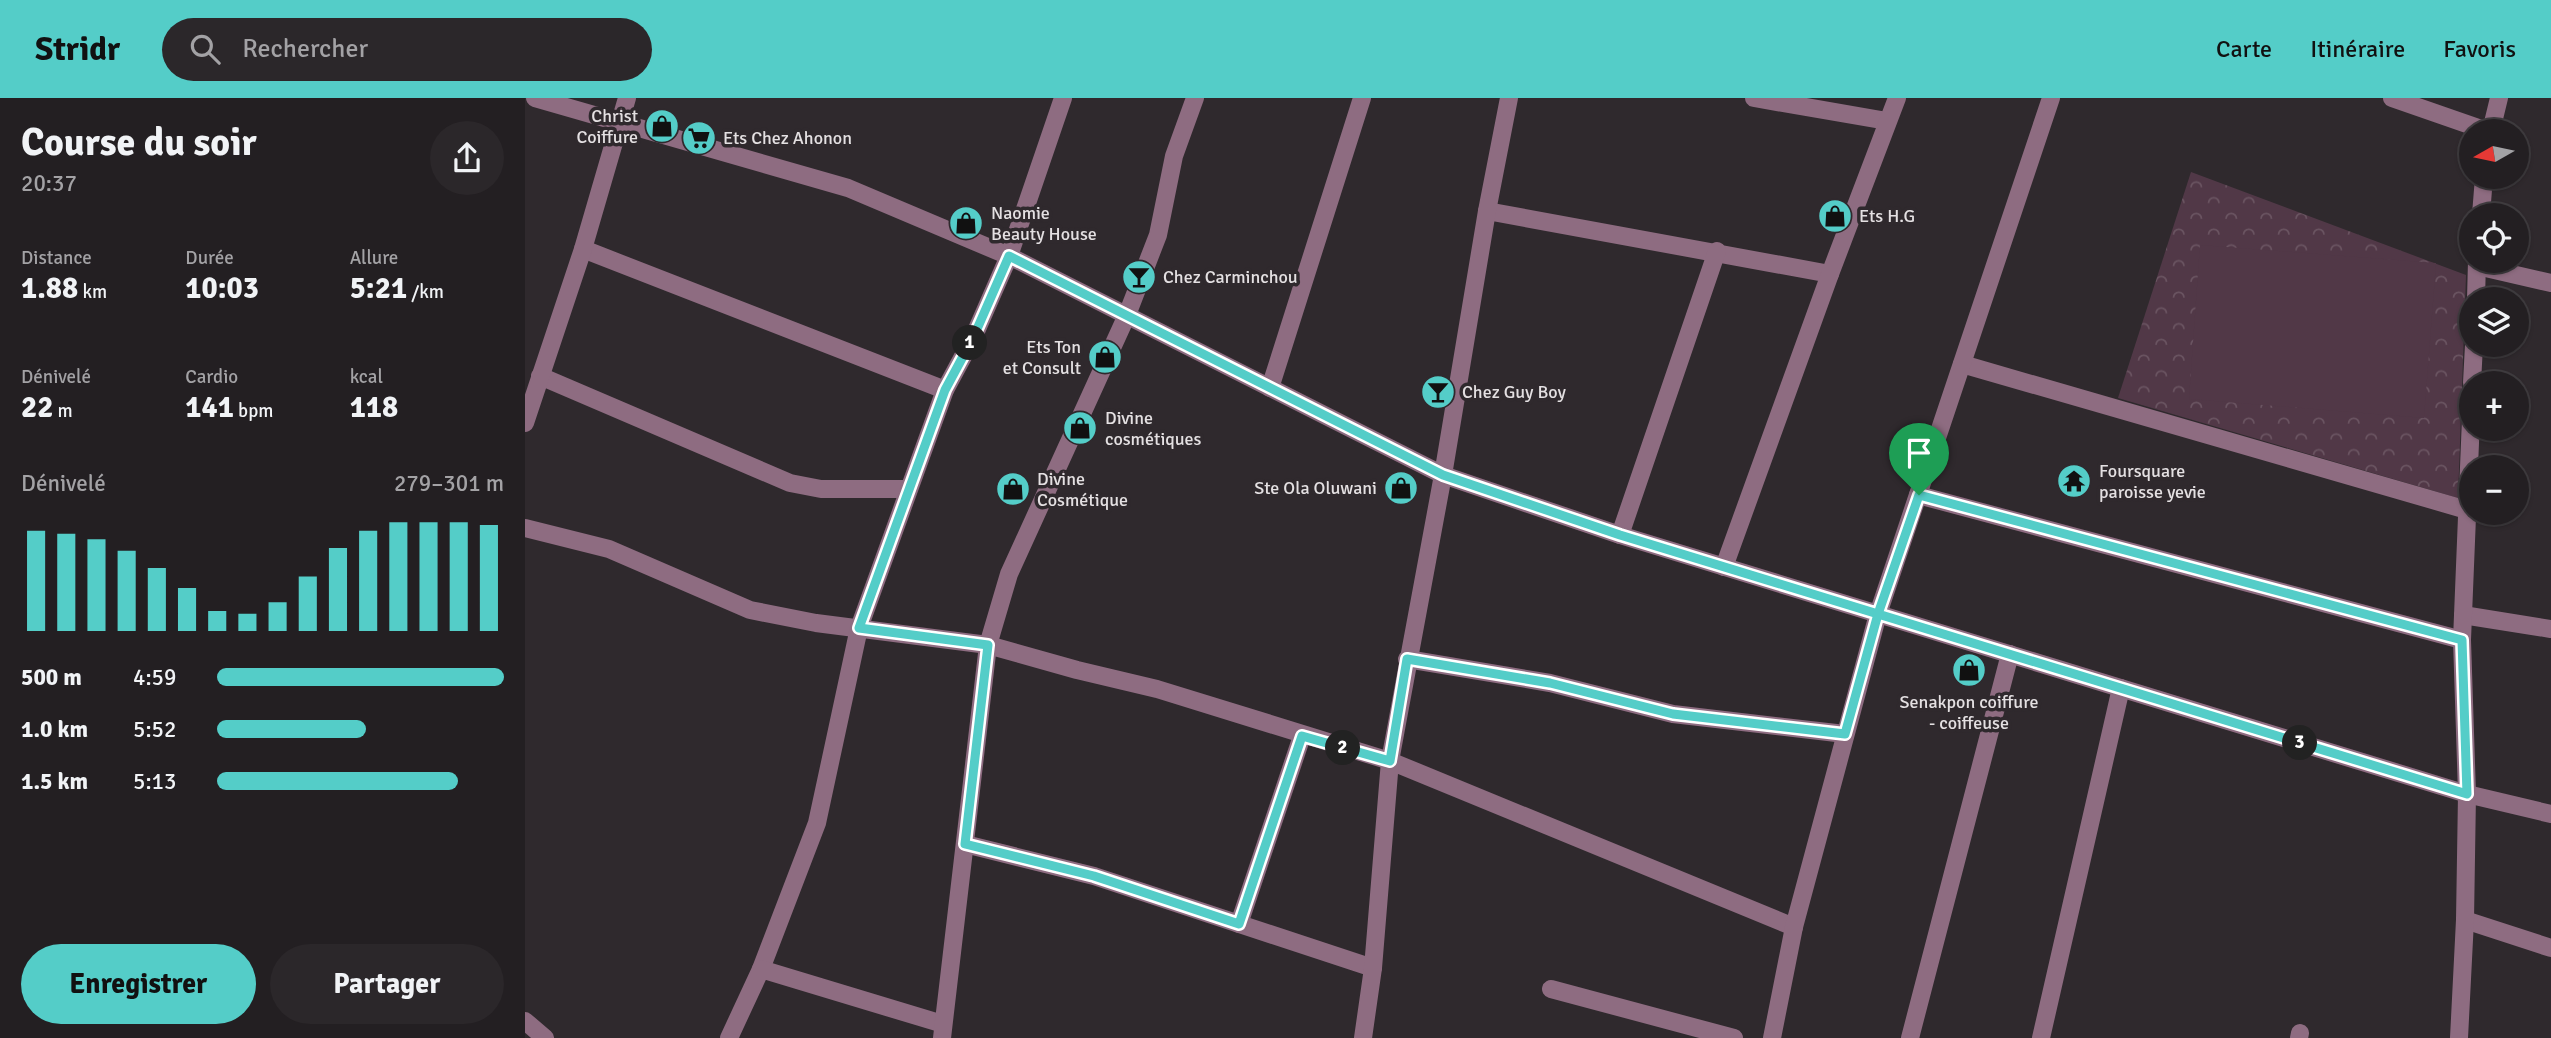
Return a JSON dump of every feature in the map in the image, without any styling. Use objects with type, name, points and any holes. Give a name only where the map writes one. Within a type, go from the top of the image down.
[{"type":"street","points":[[535,98],[848,188],[1009,256],[1443,475],[1724,567],[2467,794],[2551,814]]},
{"type":"street","points":[[525,423],[583,249],[627,98]]},
{"type":"street","points":[[761,969],[943,1031],[988,645],[1009,574],[1127,315],[1158,235],[1174,156],[1195,98]]},
{"type":"street","points":[[1270,388],[1362,98]]},
{"type":"street","points":[[1363,1038],[1373,968],[1390,761],[1509,98]]},
{"type":"street","points":[[1754,98],[1887,121]]},
{"type":"street","points":[[1724,567],[1897,98]]},
{"type":"street","points":[[1772,1038],[1794,926],[1878,614],[2051,98]]},
{"type":"street","points":[[2392,98],[2459,121]]},
{"type":"street","points":[[2493,119],[2499,98]]},
{"type":"street","points":[[729,1038],[761,969],[817,823],[859,628],[945,390],[974,336],[1009,256],[1056,100]]},
{"type":"street","points":[[1487,211],[1717,251],[1830,274]]},
{"type":"street","points":[[583,249],[945,390]]},
{"type":"street","points":[[1620,535],[1717,251]]},
{"type":"street","points":[[2512,273],[2551,283]]},
{"type":"street","points":[[1962,364],[2459,508]]},
{"type":"street","points":[[540,376],[790,483],[821,489],[908,489]]},
{"type":"street","points":[[1919,495],[2462,640]]},
{"type":"street","points":[[2459,1038],[2465,920],[2467,794],[2462,640],[2466,525]]},
{"type":"street","points":[[525,528],[609,549],[750,610],[816,623],[988,645],[1157,690],[1390,761],[1794,926]]},
{"type":"street","points":[[2463,615],[2551,629]]},
{"type":"street","points":[[1910,1038],[2010,654]]},
{"type":"street","points":[[1407,659],[1550,683],[1673,714],[1845,734]]},
{"type":"street","points":[[2041,1038],[2121,688]]},
{"type":"street","points":[[1239,924],[1302,736]]},
{"type":"street","points":[[965,844],[1094,876],[1373,968]]},
{"type":"street","points":[[2465,920],[2551,948]]},
{"type":"street","points":[[1551,989],[1734,1038]]},
{"type":"street","points":[[525,1021],[545,1038]]},
{"type":"green space","points":[[2191,172],[2466,275],[2466,287],[2459,287],[2459,357],[2463,357],[2463,371],[2459,371],[2458,498],[2118,398]]},
{"type":"green space","points":[[2200,245],[2436,263],[2424,418],[2189,399]]},
{"type":"place","name":"Christ Coiffure","points":[[662,126]]},
{"type":"place","name":"Ets Chez Ahonon","points":[[699,138]]},
{"type":"place","name":"Ets H.G","points":[[1835,216]]},
{"type":"place","name":"Naomie Beauty House","points":[[966,223]]},
{"type":"place","name":"Chez Carminchou","points":[[1139,277]]},
{"type":"place","name":"Ets Ton et Consult","points":[[1105,357]]},
{"type":"place","name":"Chez Guy Boy","points":[[1438,392]]},
{"type":"place","name":"Divine cosmétiques","points":[[1080,428]]},
{"type":"place","name":"Foursquare paroisse yevie","points":[[2074,481]]},
{"type":"place","name":"Ste Ola Oluwani","points":[[1401,488]]},
{"type":"place","name":"Divine Cosmétique","points":[[1013,489]]},
{"type":"place","name":"Senakpon coiffure - coiffeuse","points":[[1969,670]]},
{"type":"route","points":[[1919,495],[1878,614],[1620,535],[1443,475],[1009,256],[974,336],[945,390],[926,437],[859,628],[988,645],[965,844],[1094,876],[1239,924],[1302,736],[1390,761],[1407,659],[1550,683],[1673,714],[1845,734],[1878,614],[2467,794],[2462,640],[1919,495]]}]
